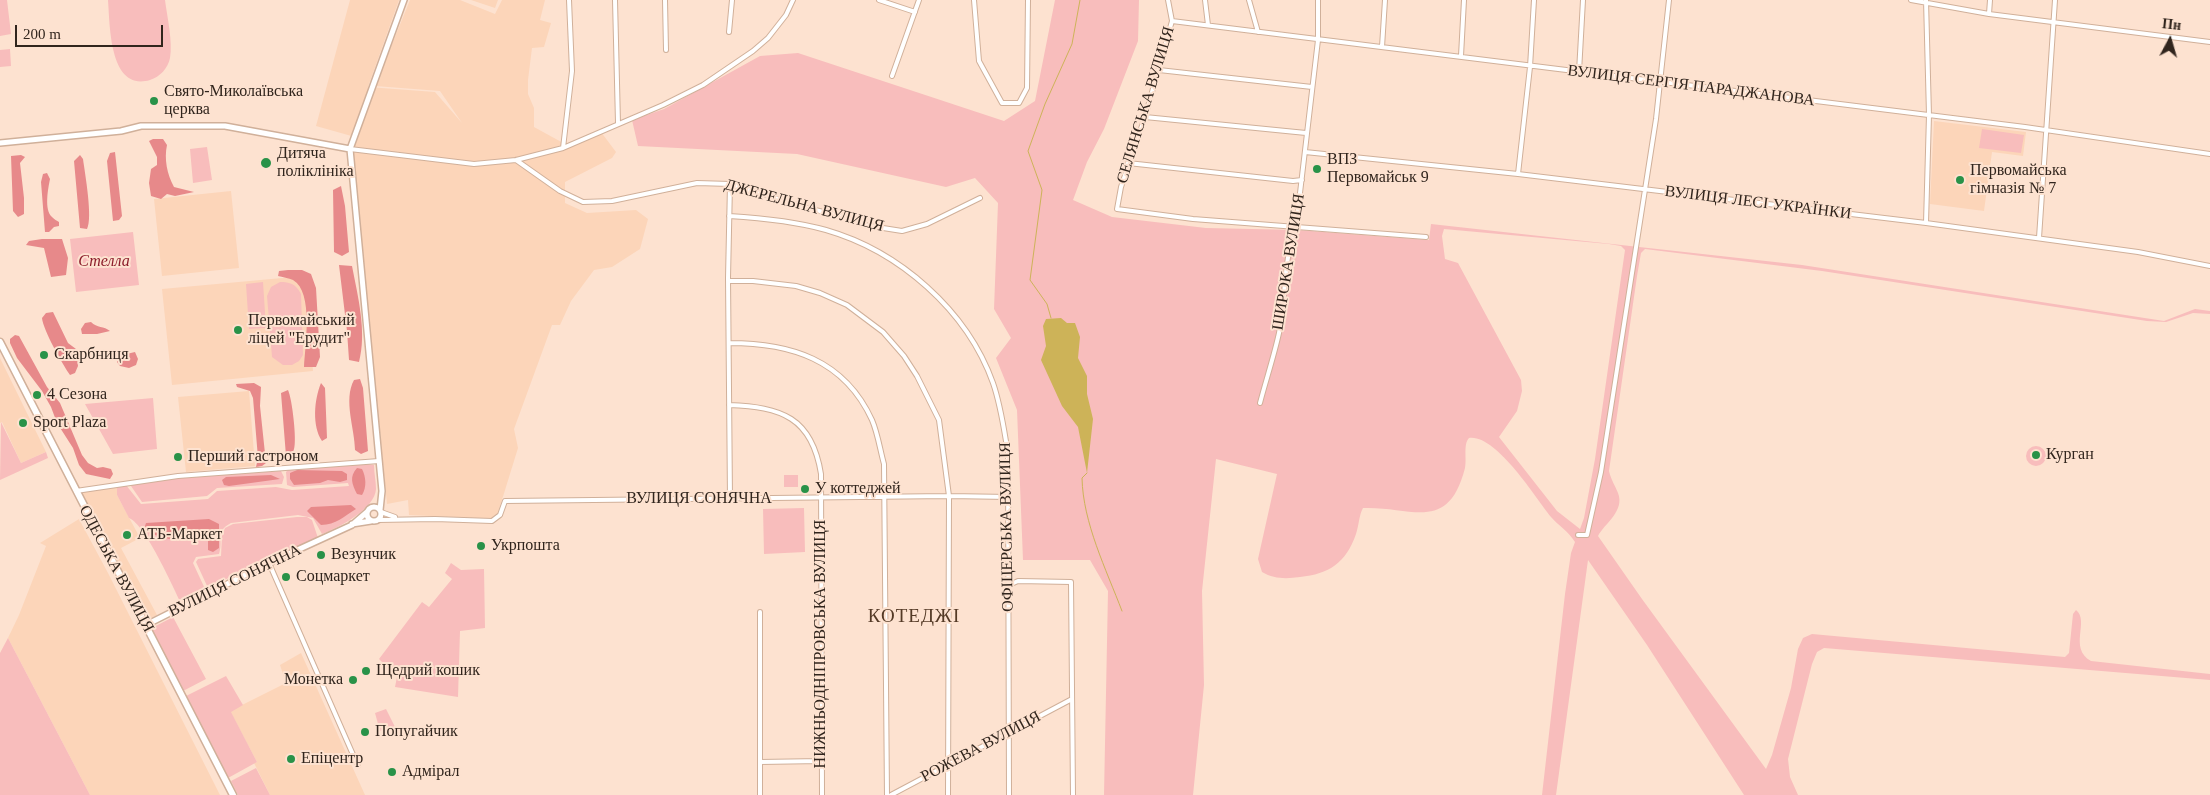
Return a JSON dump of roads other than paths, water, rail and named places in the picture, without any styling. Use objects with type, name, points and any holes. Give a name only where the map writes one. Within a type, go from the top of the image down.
[{"type":"main road","name":"ОДЕСЬКА ВУЛИЦЯ","points":[[0,342],[233,795]]},
{"type":"street","points":[[380,511],[376,507],[368,510],[368,518],[371,521],[378,520],[380,511],[381,496],[350,149],[404,0]]},
{"type":"street","points":[[563,148],[572,71],[569,0]]},
{"type":"street","points":[[615,0],[618,123]]},
{"type":"street","points":[[665,0],[666,50]]},
{"type":"street","points":[[729,32],[732,0]]},
{"type":"street","points":[[0,144],[121,131],[141,126],[226,126],[350,149],[474,164],[516,160],[563,148],[663,105],[703,85],[753,51],[768,38],[793,0]]},
{"type":"street","points":[[879,0],[915,12]]},
{"type":"street","points":[[892,76],[919,0]]},
{"type":"street","points":[[974,0],[979,61],[1002,103],[1019,103],[1027,88],[1028,0]]},
{"type":"street","name":"СЕЛЯНСЬКА ВУЛИЦЯ","points":[[1168,0],[1172,21],[1145,117],[1128,163],[1117,209],[1296,227]]},
{"type":"street","points":[[1205,0],[1208,25]]},
{"type":"street","points":[[1249,0],[1258,32]]},
{"type":"street","name":"ШИРОКА ВУЛИЦЯ","points":[[1260,403],[1280,332],[1286,268],[1291,240],[1296,227],[1318,40],[1318,0]]},
{"type":"street","points":[[1382,48],[1385,0]]},
{"type":"street","points":[[1461,56],[1464,0]]},
{"type":"street","points":[[1518,174],[1530,67],[1534,0]]},
{"type":"street","points":[[1579,72],[1583,0]]},
{"type":"street","points":[[1578,535],[1587,535],[1601,472],[1656,119],[1669,0]]},
{"type":"street","points":[[1911,0],[1926,1],[1989,14],[2210,42]]},
{"type":"street","points":[[1989,14],[1990,0]]},
{"type":"street","points":[[2039,238],[2055,0]]},
{"type":"street","points":[[1926,1],[1929,115],[1926,223]]},
{"type":"street","name":"ВУЛИЦЯ СЕРГІЯ ПАРАДЖАНОВА","points":[[1172,21],[1382,48],[1461,56],[1530,67],[1660,81],[1929,115],[2210,154]]},
{"type":"street","points":[[1159,70],[1312,87]]},
{"type":"street","points":[[1145,117],[1306,133]]},
{"type":"street","name":"ВУЛИЦЯ ЛЕСІ УКРАЇНКИ","points":[[1305,152],[1518,174],[1926,223],[2138,252],[2210,266]]},
{"type":"street","name":"ДЖЕРЕЛЬНА ВУЛИЦЯ","points":[[516,160],[560,191],[583,202],[612,201],[697,183],[730,184],[807,208],[844,217],[864,225],[902,231],[927,224],[980,198]]},
{"type":"street","points":[[1128,163],[1293,181],[1302,180]]},
{"type":"street","points":[[730,184],[728,281],[730,499]]},
{"type":"street","name":"ОФІЦЕРСЬКА ВУЛИЦЯ","points":[[729,216],[787,221],[847,237],[869,247],[909,272],[938,298],[975,344],[992,382],[1002,415],[1008,454],[1009,795]]},
{"type":"street","points":[[1296,227],[1426,237]]},
{"type":"street","points":[[728,281],[774,282],[820,293],[847,305],[883,332],[904,356],[918,376],[939,420],[949,496],[950,672],[948,795]]},
{"type":"street","points":[[729,343],[765,344],[801,353],[816,359],[854,391],[872,420],[884,464],[887,795]]},
{"type":"street","name":"НИЖНЬОДНІПРОВСЬКА ВУЛИЦЯ","points":[[729,405],[767,408],[786,414],[794,419],[812,440],[818,456],[821,474],[822,795]]},
{"type":"street","points":[[76,491],[178,476],[379,460]]},
{"type":"street","name":"ВУЛИЦЯ СОНЯЧНА","points":[[146,625],[269,563],[352,524],[381,496]]},
{"type":"street","name":"ВУЛИЦЯ СОНЯЧНА","points":[[378,520],[400,518],[492,521],[500,515],[505,501],[1009,497]]},
{"type":"street","name":"ВУЛИЦЯ СОНЯЧНА","points":[[380,511],[400,518]]},
{"type":"street","name":"ВУЛИЦЯ СОНЯЧНА","points":[[352,524],[371,521]]},
{"type":"street","points":[[269,563],[358,766]]},
{"type":"street","points":[[1009,585],[1018,581],[1071,582],[1073,795]]},
{"type":"street","points":[[760,612],[760,795]]},
{"type":"street","name":"РОЖЕВА ВУЛИЦЯ","points":[[891,795],[1072,699]]},
{"type":"street","points":[[760,762],[821,761]]},
{"type":"waterway","points":[[1051,318],[1047,304],[1030,280],[1042,190],[1028,151],[1045,104],[1072,44],[1080,0]]},
{"type":"waterway","points":[[1087,473],[1082,478],[1086,512],[1096,546],[1122,611]]},
{"type":"place","name":"Свято-Миколаївська церква","points":[[154,101]]},
{"type":"place","name":"Дитяча поліклініка","points":[[266,163]]},
{"type":"place","name":"ВПЗ Первомайськ 9","points":[[1317,169]]},
{"type":"place","name":"Первомайська гімназія № 7","points":[[1960,180]]},
{"type":"place","name":"Первомайський ліцей \"Ерудит\"","points":[[238,330]]},
{"type":"place","name":"Скарбниця","points":[[44,355]]},
{"type":"place","name":"4 Сезона","points":[[37,395]]},
{"type":"place","name":"Sport Plaza","points":[[23,423]]},
{"type":"place","name":"Курган","points":[[2036,455]]},
{"type":"place","name":"Перший гастроном","points":[[178,457]]},
{"type":"place","name":"У коттеджей","points":[[805,489]]},
{"type":"place","name":"АТБ-Маркет","points":[[127,535]]},
{"type":"place","name":"Укрпошта","points":[[481,546]]},
{"type":"place","name":"Везунчик","points":[[321,555]]},
{"type":"place","name":"Соцмаркет","points":[[286,577]]},
{"type":"place","name":"Щедрий кошик","points":[[366,671]]},
{"type":"place","name":"Монетка","points":[[353,680]]},
{"type":"place","name":"Попугайчик","points":[[365,732]]},
{"type":"place","name":"Епіцентр","points":[[291,759]]},
{"type":"place","name":"Адмірал","points":[[392,772]]},
{"type":"district","name":"КОТЕДЖІ","points":[[914,617]]},
{"type":"park label","name":"Стелла","points":[[104,262]]}]
